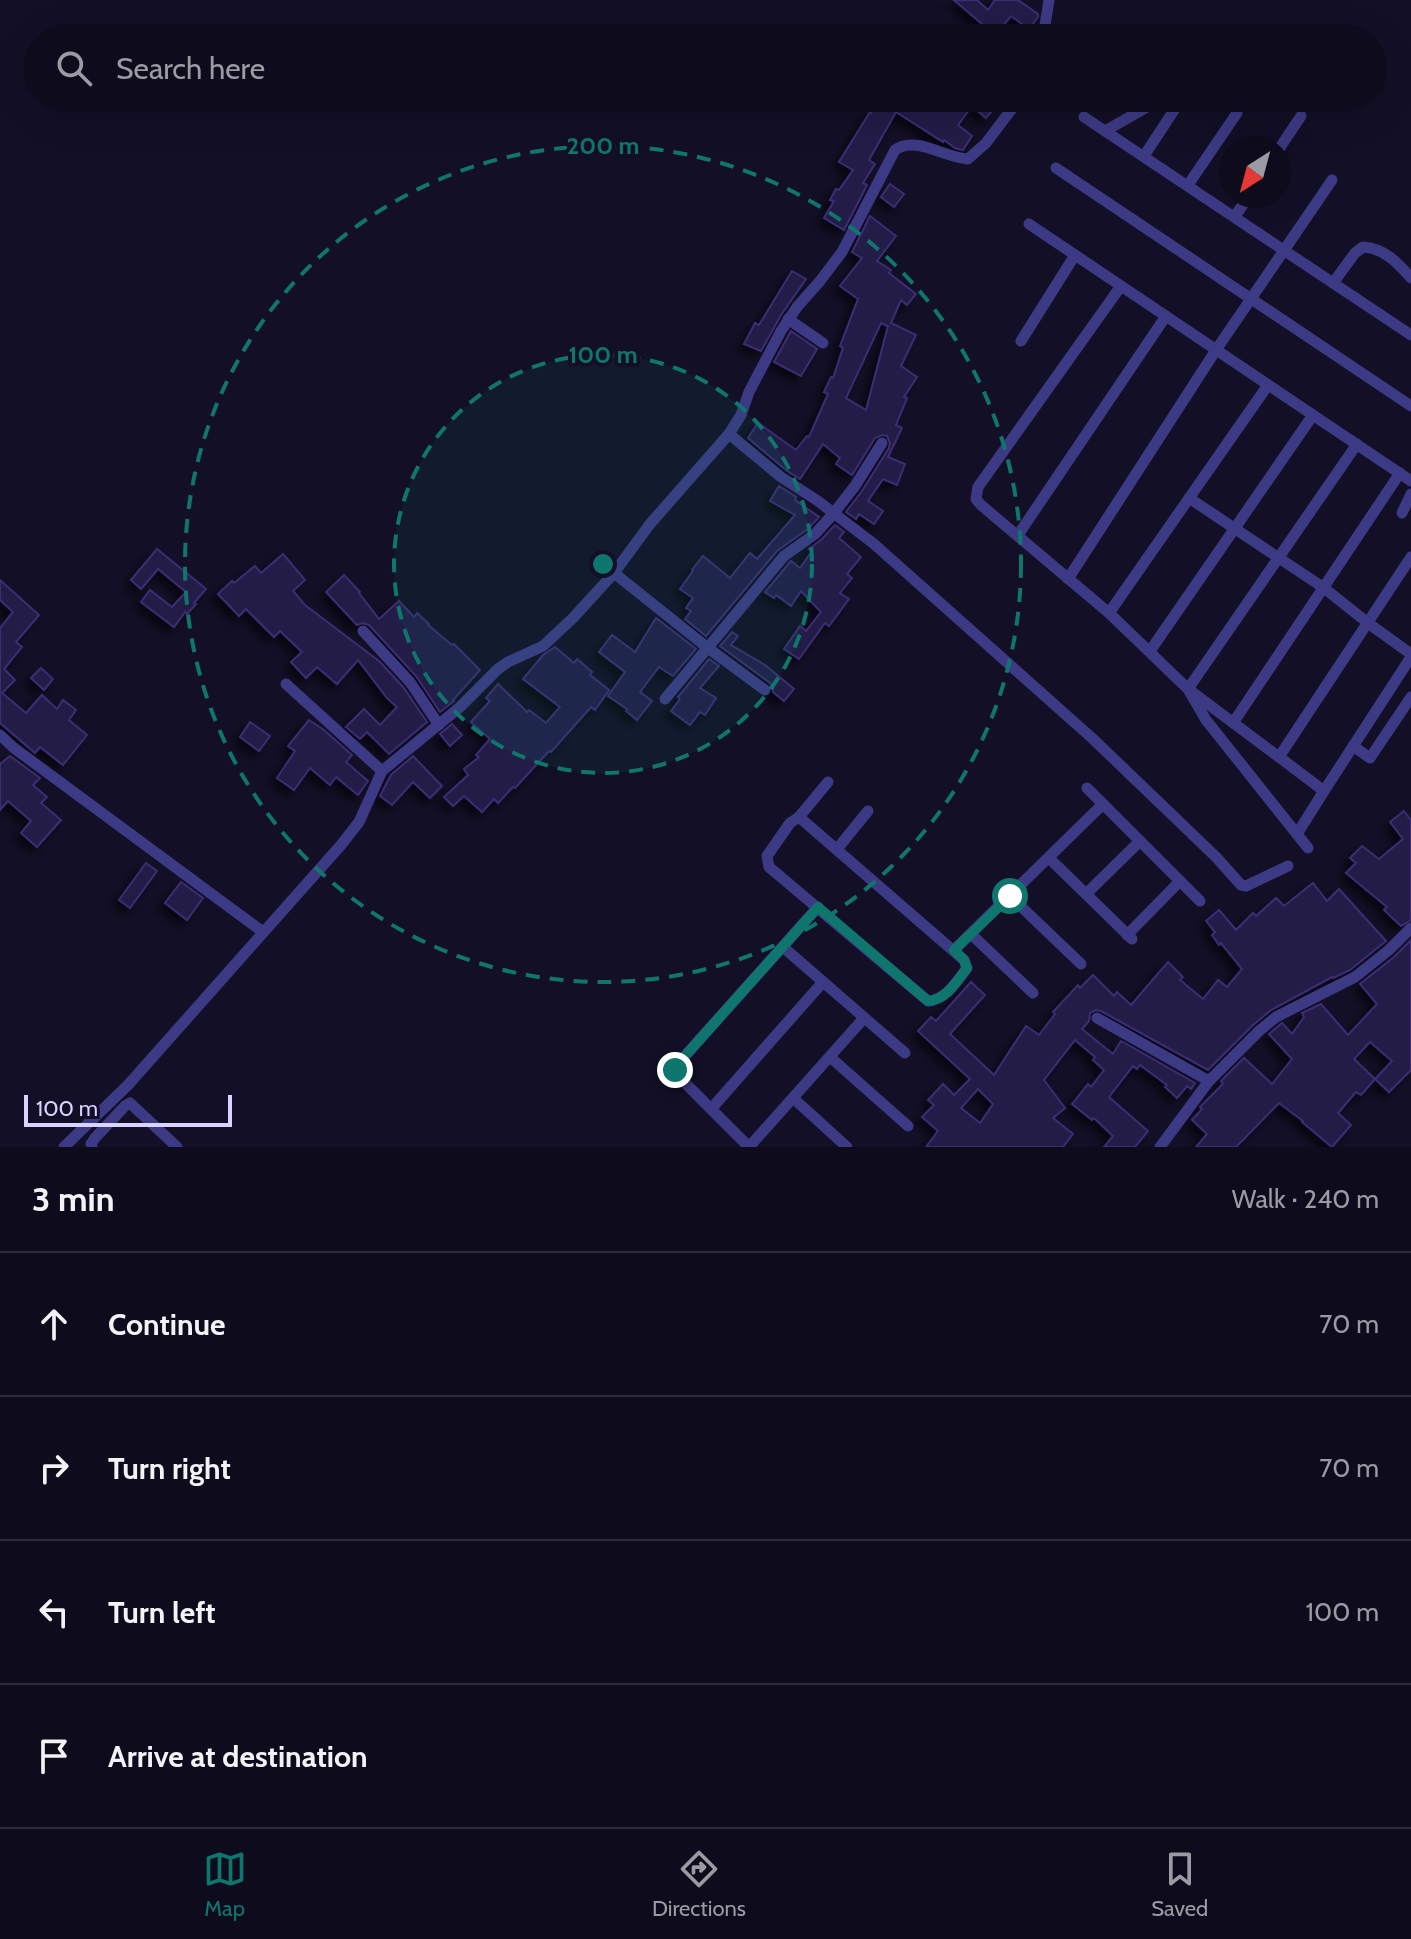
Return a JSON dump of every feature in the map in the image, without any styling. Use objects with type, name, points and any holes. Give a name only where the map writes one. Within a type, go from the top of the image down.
[{"type":"street","points":[[1045,24],[1049,0]]},
{"type":"street","points":[[64,1147],[128,1085],[299,893],[359,822],[382,771],[460,707],[498,669],[543,646],[614,573],[650,524],[729,434],[788,319],[842,252],[895,150],[899,146],[914,144],[968,159],[986,143],[1009,112]]},
{"type":"street","points":[[1105,131],[1138,112]]},
{"type":"street","points":[[1144,156],[1173,112]]},
{"type":"street","points":[[1188,185],[1237,113]]},
{"type":"street","points":[[1288,136],[1301,116]]},
{"type":"street","points":[[1084,117],[1411,335]]},
{"type":"street","points":[[1056,168],[1411,406]]},
{"type":"street","points":[[1068,579],[1216,350],[1332,180]]},
{"type":"street","points":[[1235,216],[1241,208]]},
{"type":"street","points":[[1029,224],[1411,481]]},
{"type":"street","points":[[1333,283],[1363,247],[1379,251],[1397,262],[1411,278]]},
{"type":"street","points":[[1021,341],[1075,255]]},
{"type":"street","points":[[1121,286],[978,487],[976,499],[1109,613],[1188,689],[1324,791]]},
{"type":"street","points":[[1018,535],[1166,316]]},
{"type":"street","points":[[788,319],[823,343]]},
{"type":"street","points":[[1109,613],[1268,385]]},
{"type":"street","points":[[1150,651],[1313,415]]},
{"type":"street","points":[[729,434],[781,477],[874,544],[1092,738],[1241,885],[1246,886],[1288,866]]},
{"type":"street","points":[[665,699],[784,556],[815,534],[834,513],[882,443]]},
{"type":"street","points":[[1188,689],[1357,444]]},
{"type":"street","points":[[1233,723],[1400,473]]},
{"type":"street","points":[[1402,513],[1411,494]]},
{"type":"street","points":[[1189,498],[1324,588],[1411,655],[1297,834]]},
{"type":"street","points":[[1279,757],[1411,557]]},
{"type":"street","points":[[614,573],[765,690]]},
{"type":"street","points":[[363,631],[410,682],[439,725]]},
{"type":"street","points":[[286,684],[382,771]]},
{"type":"street","points":[[1188,689],[1206,720],[1308,848]]},
{"type":"street","points":[[1353,746],[1370,758],[1411,697]]},
{"type":"street","points":[[0,735],[263,932]]},
{"type":"street","points":[[799,817],[964,960],[967,968],[943,997],[928,1001],[769,867],[767,856],[790,823],[799,817],[828,782]]},
{"type":"street","points":[[1087,788],[1200,901]]},
{"type":"street","points":[[954,950],[1103,804]]},
{"type":"street","points":[[837,849],[868,811]]},
{"type":"street","points":[[1086,894],[1140,841]]},
{"type":"street","points":[[1049,858],[1129,937],[1180,881]]},
{"type":"street","points":[[1010,896],[1081,964]]},
{"type":"street","points":[[818,907],[676,1066],[676,1074],[749,1147],[864,1018]]},
{"type":"street","points":[[1160,1147],[1209,1081],[1276,1017],[1355,977],[1411,928]]},
{"type":"street","points":[[971,934],[1033,993]]},
{"type":"street","points":[[783,947],[905,1053]]},
{"type":"street","points":[[711,1109],[823,982]]},
{"type":"street","points":[[1097,1018],[1209,1081]]},
{"type":"street","points":[[830,1057],[908,1126]]},
{"type":"street","points":[[793,1098],[847,1147]]},
{"type":"street","points":[[92,1147],[95,1138],[130,1103],[177,1147]]},
{"type":"building","points":[[954,0],[977,0],[988,10],[995,0],[1018,0],[1038,14],[1033,24],[1022,24],[1011,16],[1004,24],[982,24]]},
{"type":"building","points":[[896,112],[869,160],[875,164],[863,183],[867,185],[844,230],[824,218],[834,201],[830,200],[836,189],[839,190],[853,170],[839,162],[871,113]]},
{"type":"building","points":[[896,112],[968,112],[958,125],[972,136],[963,150],[943,142]]},
{"type":"building","points":[[890,184],[904,194],[894,207],[881,197]]},
{"type":"building","points":[[870,216],[896,236],[877,261],[916,294],[907,305],[901,300],[891,323],[916,335],[901,366],[917,377],[904,397],[907,398],[896,425],[902,428],[888,457],[905,464],[897,485],[883,479],[868,501],[883,511],[874,524],[859,514],[856,519],[846,512],[889,448],[887,436],[875,438],[852,475],[836,464],[840,458],[823,444],[800,479],[748,438],[758,423],[796,450],[809,437],[828,394],[824,392],[833,378],[843,348],[840,346],[858,299],[840,286],[862,258],[852,252]],"holes":[[[881,323],[888,326],[866,410],[846,398]]]},
{"type":"building","points":[[792,271],[806,279],[761,351],[744,344],[755,323],[759,325]]},
{"type":"building","points":[[791,331],[817,349],[801,376],[774,362]]},
{"type":"building","points":[[779,486],[819,517],[777,551],[706,636],[685,619],[691,611],[686,608],[693,598],[680,589],[703,556],[730,578],[750,553],[757,559],[795,515],[770,501]]},
{"type":"building","points":[[835,525],[844,532],[839,538],[861,557],[847,574],[852,578],[840,593],[849,599],[829,626],[825,623],[799,659],[784,649],[800,626],[806,631],[821,612],[801,591],[791,606],[776,595],[774,598],[765,592],[791,561],[800,568],[812,551],[809,549]]},
{"type":"building","points":[[157,549],[206,589],[174,627],[141,602],[150,590],[172,607],[186,592],[158,569],[141,589],[131,580]]},
{"type":"building","points":[[283,554],[305,580],[293,591],[305,605],[379,661],[403,687],[427,722],[389,754],[367,732],[360,739],[346,727],[364,709],[380,725],[397,707],[358,660],[337,684],[317,667],[306,678],[291,662],[302,652],[280,631],[274,637],[246,609],[239,616],[218,594],[255,566],[261,573]]},
{"type":"building","points":[[344,575],[379,619],[399,601],[414,617],[417,613],[454,644],[480,670],[454,701],[440,712],[416,676],[369,625],[357,625],[326,592]]},
{"type":"building","points":[[0,580],[39,615],[16,642],[22,647],[4,669],[15,680],[2,693],[26,713],[42,695],[57,709],[63,700],[76,710],[69,720],[87,735],[63,765],[40,747],[35,753],[0,723],[0,628],[13,612],[0,600]]},
{"type":"building","points":[[656,618],[696,649],[673,676],[659,667],[640,692],[652,701],[637,720],[608,696],[625,672],[599,652],[612,635],[635,652]]},
{"type":"building","points":[[732,632],[738,636],[731,645],[765,665],[794,689],[784,701],[773,692],[770,683],[720,646]]},
{"type":"building","points":[[555,647],[574,663],[577,659],[592,672],[590,675],[609,690],[595,710],[591,707],[551,752],[498,803],[494,799],[482,812],[464,796],[453,806],[444,797],[468,775],[464,769],[479,757],[476,755],[490,739],[471,722],[490,701],[486,698],[498,684],[527,712],[529,710],[546,723],[560,707],[523,679],[543,655]]},
{"type":"building","points":[[709,659],[719,666],[700,688],[716,698],[705,715],[700,712],[690,725],[671,711],[680,699],[678,697]]},
{"type":"building","points":[[41,668],[53,679],[44,690],[31,678]]},
{"type":"building","points":[[309,720],[352,755],[346,762],[368,781],[358,795],[336,777],[330,785],[310,768],[294,790],[277,778],[295,751],[288,746]]},
{"type":"building","points":[[250,722],[270,736],[259,751],[240,737]]},
{"type":"building","points":[[452,724],[462,735],[450,746],[440,734]]},
{"type":"building","points":[[10,756],[40,778],[33,785],[47,797],[41,803],[61,820],[37,847],[21,833],[31,821],[8,801],[0,810],[0,764]]},
{"type":"building","points":[[413,756],[442,786],[430,798],[413,782],[392,805],[380,796],[391,775]]},
{"type":"building","points":[[1404,811],[1411,820],[1411,920],[1401,926],[1384,910],[1387,907],[1346,873],[1356,863],[1350,858],[1362,846],[1379,859],[1403,839],[1390,822]]},
{"type":"building","points":[[146,863],[157,871],[130,908],[119,900]]},
{"type":"building","points":[[181,882],[203,898],[187,920],[165,903]]},
{"type":"building","points":[[1313,883],[1327,901],[1339,889],[1386,941],[1350,970],[1271,1010],[1208,1070],[1101,1011],[1090,1013],[1089,1021],[1082,1029],[1113,1054],[1121,1041],[1195,1083],[1191,1089],[1187,1086],[1177,1098],[1165,1087],[1167,1085],[1140,1065],[1137,1069],[1133,1066],[1109,1097],[1148,1131],[1135,1147],[1104,1147],[1113,1136],[1094,1118],[1092,1120],[1072,1104],[1104,1070],[1093,1060],[1095,1057],[1075,1040],[1044,1080],[1065,1108],[1053,1118],[1073,1134],[1063,1147],[926,1147],[938,1131],[922,1117],[934,1105],[928,1100],[943,1084],[954,1095],[970,1079],[918,1031],[931,1017],[936,1021],[971,982],[985,995],[950,1034],[994,1075],[1026,1026],[1039,1035],[1055,1014],[1053,1012],[1078,985],[1080,988],[1093,975],[1114,996],[1117,992],[1131,1005],[1168,962],[1183,977],[1180,980],[1203,999],[1218,980],[1227,987],[1242,969],[1221,943],[1219,945],[1212,935],[1215,932],[1206,921],[1219,910],[1236,930],[1253,913],[1256,916],[1276,898],[1284,906]],"holes":[[[978,1089],[993,1104],[980,1123],[961,1108]]]},
{"type":"building","points":[[1411,940],[1411,1070],[1389,1092],[1375,1079],[1361,1095],[1356,1092],[1338,1113],[1351,1125],[1332,1147],[1279,1103],[1236,1147],[1196,1147],[1207,1134],[1192,1120],[1223,1083],[1221,1081],[1244,1058],[1272,1084],[1292,1059],[1269,1034],[1282,1023],[1292,1034],[1304,1017],[1302,1013],[1321,1004],[1348,1035],[1377,1004],[1360,984]],"holes":[[[1370,1042],[1392,1061],[1375,1079],[1354,1059]]]},
{"type":"route","points":[[675,1070],[818,907],[928,1001],[936,1001],[967,968],[954,950],[1010,896]]}]
